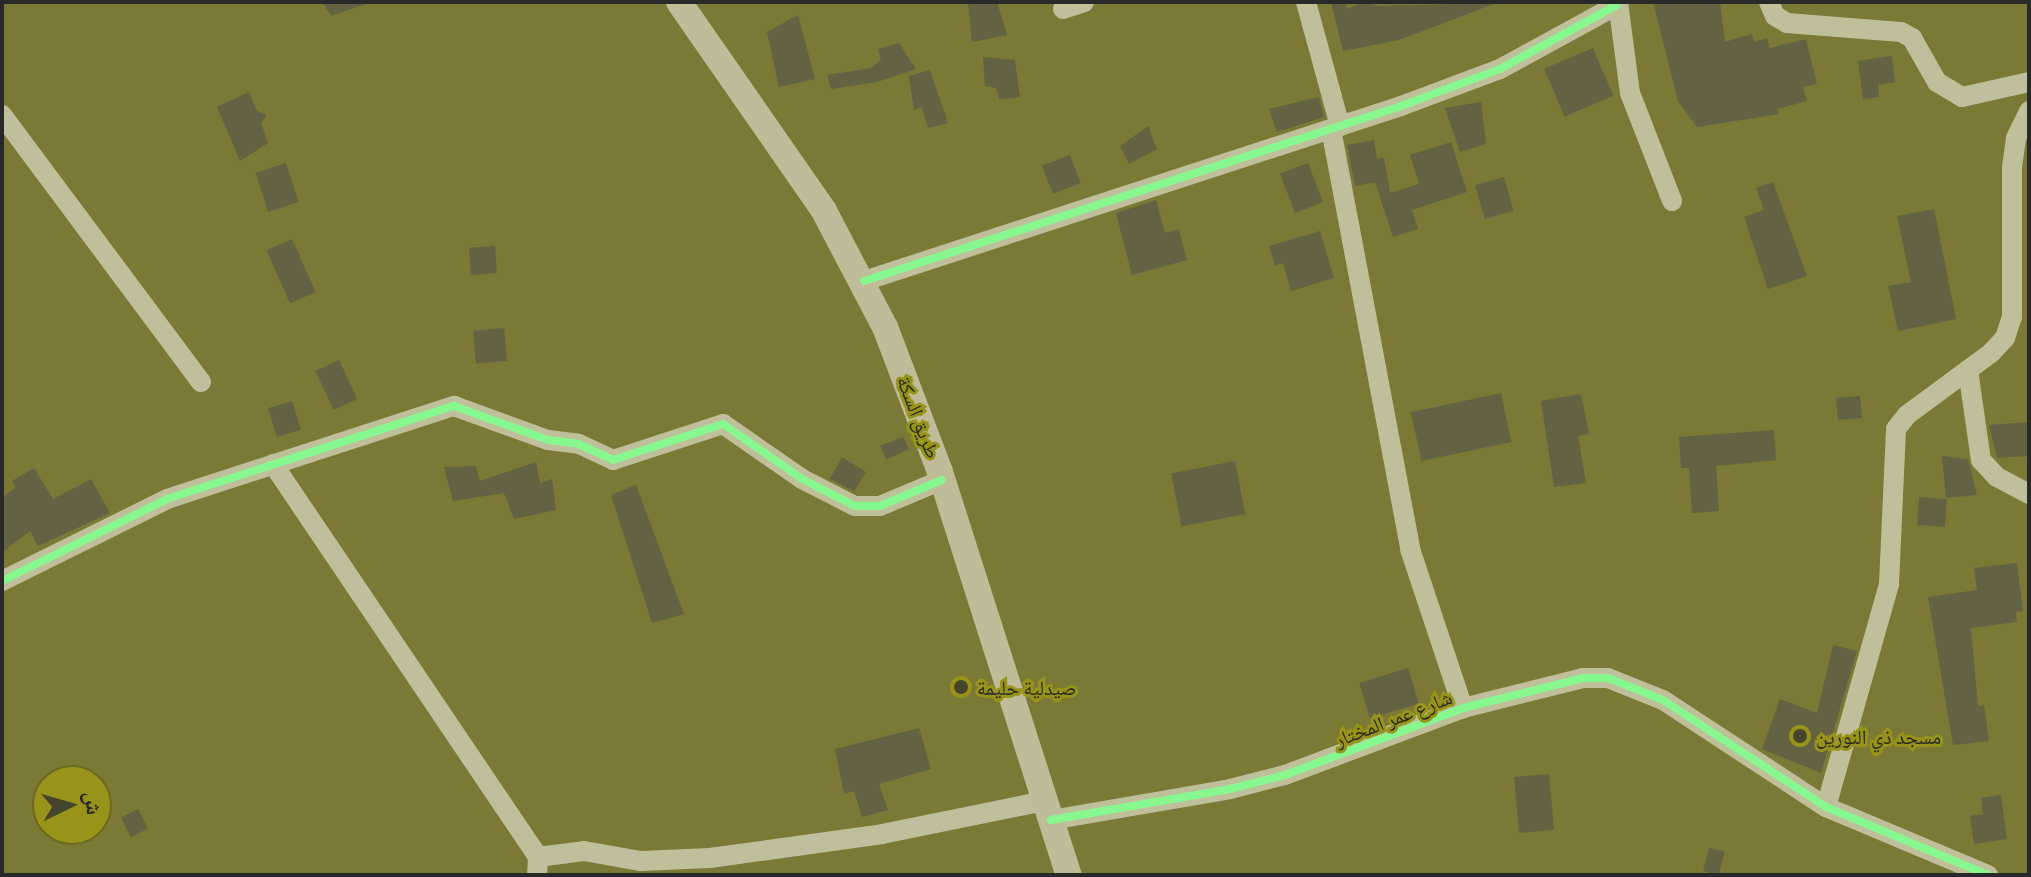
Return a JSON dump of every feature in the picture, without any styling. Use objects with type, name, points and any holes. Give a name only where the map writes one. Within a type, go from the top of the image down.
[{"type":"main road","name":"طريق السكة","points":[[679,2],[772,133],[864,281],[942,480],[1069,875]]},
{"type":"street","points":[[1063,9],[1084,2]]},
{"type":"street","points":[[1306,2],[1335,127],[1410,549],[1463,708]]},
{"type":"street","points":[[1769,2],[1775,16],[1787,23],[1901,32],[1912,38],[1947,92],[1962,97],[2029,82]]},
{"type":"street","points":[[864,281],[1335,127],[1500,69],[1618,3],[1630,93],[1672,201]]},
{"type":"street","points":[[1826,807],[1889,584],[1896,429],[1907,415],[2005,338],[2012,317],[2020,169],[2016,138],[2029,111]]},
{"type":"street","points":[[2,115],[201,382]]},
{"type":"street","points":[[1968,370],[1981,460],[1997,477],[2029,494]]},
{"type":"street","points":[[2,581],[167,499],[454,406],[548,440],[579,444],[613,460],[723,424],[802,479],[855,506],[880,506],[942,480]]},
{"type":"street","points":[[273,464],[537,866]]},
{"type":"street","name":"شارع عمر المختار","points":[[537,866],[584,851],[641,861],[710,858],[1285,775],[1463,708],[1583,678],[1608,678],[1663,700],[1826,807],[1988,875]]},
{"type":"building","points":[[322,2],[365,2],[366,4],[331,16]]},
{"type":"building","points":[[968,2],[997,2],[1007,35],[972,42]]},
{"type":"building","points":[[1331,2],[1346,2],[1347,9],[1364,2],[1378,6],[1496,3],[1399,40],[1343,51]]},
{"type":"building","points":[[1653,2],[1720,2],[1725,42],[1752,34],[1754,42],[1767,38],[1770,48],[1806,39],[1817,84],[1803,87],[1807,101],[1777,109],[1779,114],[1697,127],[1678,101]]},
{"type":"building","points":[[798,15],[815,79],[779,87],[767,32]]},
{"type":"building","points":[[899,43],[916,69],[877,82],[831,89],[827,75],[871,68],[881,60],[878,49]]},
{"type":"building","points":[[1593,48],[1613,96],[1565,117],[1544,69]]},
{"type":"building","points":[[1892,56],[1895,82],[1878,85],[1879,97],[1863,99],[1858,61]]},
{"type":"building","points":[[983,57],[1015,60],[1020,97],[999,99],[996,88],[985,86]]},
{"type":"building","points":[[930,70],[948,123],[928,128],[922,107],[914,110],[909,76]]},
{"type":"building","points":[[249,92],[257,111],[267,115],[261,123],[268,143],[240,161],[217,107]]},
{"type":"building","points":[[1319,97],[1324,117],[1277,132],[1269,109]]},
{"type":"building","points":[[1481,102],[1486,144],[1460,152],[1445,108]]},
{"type":"building","points":[[1148,126],[1157,149],[1129,164],[1120,146]]},
{"type":"building","points":[[1374,140],[1377,159],[1384,158],[1390,193],[1419,184],[1410,155],[1451,142],[1467,192],[1412,210],[1418,229],[1393,237],[1375,182],[1355,186],[1347,145]]},
{"type":"building","points":[[1070,155],[1081,183],[1053,194],[1042,166]]},
{"type":"building","points":[[286,163],[299,202],[268,212],[256,173]]},
{"type":"building","points":[[1308,163],[1323,202],[1295,213],[1280,174]]},
{"type":"building","points":[[1504,177],[1514,211],[1485,219],[1475,185]]},
{"type":"building","points":[[1773,182],[1807,276],[1768,289],[1744,217],[1764,210],[1756,188]]},
{"type":"building","points":[[1156,200],[1165,233],[1179,229],[1187,260],[1132,275],[1116,213]]},
{"type":"building","points":[[1934,209],[1956,319],[1898,331],[1888,286],[1911,282],[1897,216]]},
{"type":"building","points":[[1320,231],[1334,278],[1291,291],[1283,263],[1275,266],[1269,246]]},
{"type":"building","points":[[292,239],[316,292],[290,303],[266,250]]},
{"type":"building","points":[[495,246],[497,273],[471,275],[469,248]]},
{"type":"building","points":[[504,328],[507,361],[476,364],[473,331]]},
{"type":"building","points":[[339,360],[357,399],[334,410],[315,371]]},
{"type":"building","points":[[1501,393],[1511,442],[1421,461],[1411,412]]},
{"type":"building","points":[[1581,394],[1589,434],[1578,436],[1586,483],[1554,487],[1541,401]]},
{"type":"building","points":[[1860,396],[1862,418],[1838,420],[1836,398]]},
{"type":"building","points":[[292,401],[301,430],[277,437],[268,408]]},
{"type":"building","points":[[2029,422],[2029,456],[1997,458],[1989,425]]},
{"type":"building","points":[[1774,430],[1776,460],[1716,466],[1719,511],[1692,513],[1689,468],[1681,468],[1679,437]]},
{"type":"building","points":[[903,437],[909,449],[886,460],[880,446]]},
{"type":"building","points":[[1942,456],[1968,459],[1977,495],[1946,498]]},
{"type":"building","points":[[842,457],[866,472],[854,491],[830,479]]},
{"type":"building","points":[[1235,461],[1245,514],[1181,526],[1171,473]]},
{"type":"building","points":[[536,462],[540,483],[552,479],[556,510],[514,519],[504,493],[453,501],[444,467],[476,466],[480,481]]},
{"type":"building","points":[[34,468],[53,499],[91,479],[110,513],[38,546],[30,531],[2,552],[2,498],[16,487],[12,481]]},
{"type":"building","points":[[636,485],[684,614],[652,623],[611,495]]},
{"type":"building","points":[[1919,497],[1947,499],[1945,527],[1917,525]]},
{"type":"building","points":[[2017,563],[2023,611],[2016,612],[2017,622],[1971,628],[1978,706],[1984,705],[1989,741],[1953,745],[1928,597],[1977,590],[1974,568]]},
{"type":"building","name":"مسجد ذي النورين","points":[[1833,645],[1857,651],[1821,773],[1762,749],[1780,699],[1817,713]]},
{"type":"building","points":[[1408,668],[1419,703],[1370,718],[1359,683]]},
{"type":"building","points":[[919,728],[931,769],[879,784],[888,810],[862,817],[854,791],[844,794],[835,749]]},
{"type":"building","points":[[1549,774],[1554,830],[1519,833],[1514,777]]},
{"type":"building","points":[[2001,795],[2007,839],[1974,844],[1970,816],[1983,814],[1981,798]]},
{"type":"building","points":[[138,809],[148,829],[131,837],[121,818]]},
{"type":"building","points":[[1709,848],[1725,852],[1719,875],[1703,871]]},
{"type":"cycle path","points":[[864,281],[1401,106],[1500,69],[1617,5]]},
{"type":"cycle path","points":[[2,581],[167,499],[454,406],[548,440],[579,444],[613,460],[723,424],[802,479],[855,506],[880,506],[942,480]]},
{"type":"cycle path","points":[[1051,820],[1230,789],[1285,775],[1463,708],[1583,678],[1608,678],[1663,700],[1826,807],[1988,875]]},
{"type":"place","name":"صيدلية حليمة","points":[[961,687]]},
{"type":"place","name":"مسجد ذي النورين","points":[[1800,736]]}]
